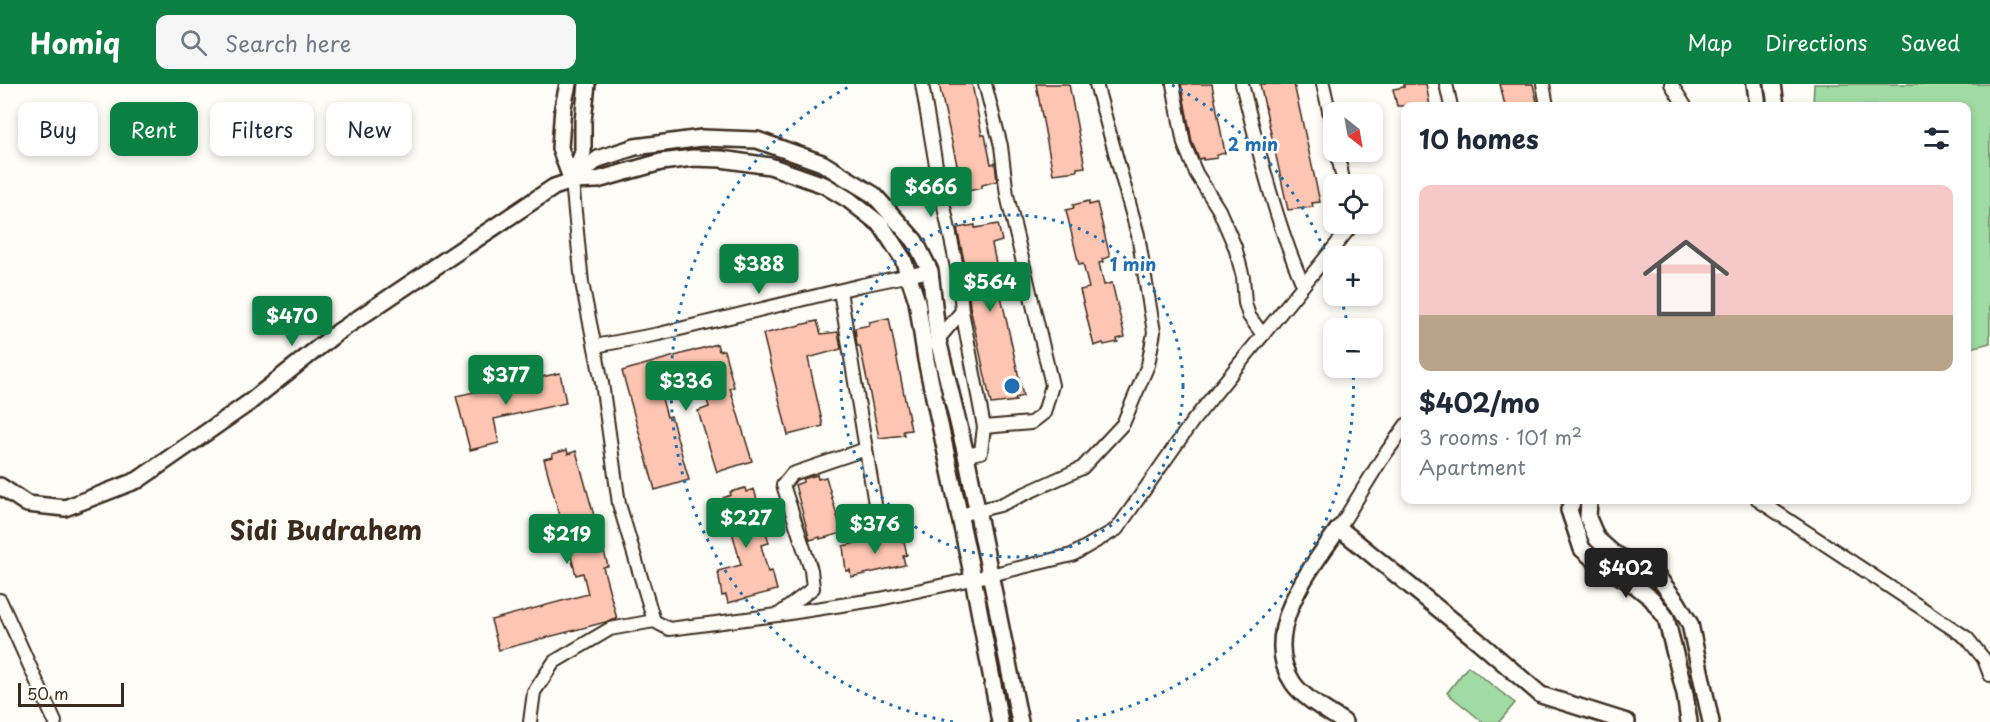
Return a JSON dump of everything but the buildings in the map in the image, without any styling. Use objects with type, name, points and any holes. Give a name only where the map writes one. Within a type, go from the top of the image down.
[{"type":"street","points":[[568,84],[560,148],[572,181],[582,283],[602,383],[619,504],[654,621]]},
{"type":"street","points":[[572,181],[584,152],[583,121],[587,84]]},
{"type":"street","points":[[922,84],[939,183],[959,277],[962,311],[984,427],[981,452],[966,455]]},
{"type":"street","points":[[984,427],[1031,423],[1044,413],[1052,385],[1007,195],[1001,146],[985,84]]},
{"type":"street","points":[[960,515],[1000,505],[1082,468],[1123,424],[1148,365],[1154,332],[1138,235],[1096,84]]},
{"type":"street","points":[[1173,84],[1184,144],[1196,173],[1219,210],[1235,247],[1243,277],[1245,303],[1249,316],[1263,335]]},
{"type":"street","points":[[1242,84],[1270,194],[1287,246],[1304,285]]},
{"type":"street","points":[[1323,84],[1327,102]]},
{"type":"street","points":[[1446,84],[1450,102]]},
{"type":"street","points":[[1543,84],[1546,102]]},
{"type":"street","points":[[1671,84],[1682,102]]},
{"type":"street","points":[[1755,84],[1757,102]]},
{"type":"street","points":[[1773,84],[1775,102]]},
{"type":"street","points":[[572,181],[598,159],[635,147],[702,138],[757,140],[822,162],[874,195],[915,241],[930,271],[938,340],[966,455],[1020,722]]},
{"type":"street","points":[[0,486],[27,504],[65,508],[138,480],[250,402],[338,332],[554,187],[572,181],[597,180],[661,162],[721,159],[770,166],[824,185],[849,200],[881,225],[903,259],[917,300],[925,351],[973,578],[1000,722]]},
{"type":"street","points":[[530,722],[534,692],[554,662],[610,629],[654,621],[669,629],[880,599],[1072,555],[1116,529],[1192,422],[1345,234]]},
{"type":"street","points":[[595,346],[930,271]]},
{"type":"street","points":[[840,291],[875,504]]},
{"type":"street","points":[[925,351],[938,340],[962,311]]},
{"type":"street","points":[[1344,722],[1298,689],[1286,670],[1281,649],[1288,612],[1299,589],[1401,432]]},
{"type":"street","points":[[777,615],[813,588],[812,570],[783,486],[792,474],[866,449]]},
{"type":"street","points":[[1571,504],[1569,510],[1582,549],[1598,563],[1636,586],[1652,599],[1666,618],[1685,694],[1689,722]]},
{"type":"street","points":[[1589,504],[1588,518],[1597,539],[1613,553],[1657,576],[1690,624],[1711,722]]},
{"type":"street","points":[[1764,504],[1967,638],[1984,659],[1990,675]]},
{"type":"street","points":[[1340,528],[1540,695],[1627,722]]},
{"type":"street","points":[[0,600],[55,722]]},
{"type":"green space","points":[[1814,84],[1990,84],[1990,343],[1971,348],[1971,102],[1813,102]]},
{"type":"green space","points":[[1468,666],[1515,703],[1499,722],[1483,722],[1447,693]]},
{"type":"district","name":"Sidi Budrahem","points":[[326,529]]}]
